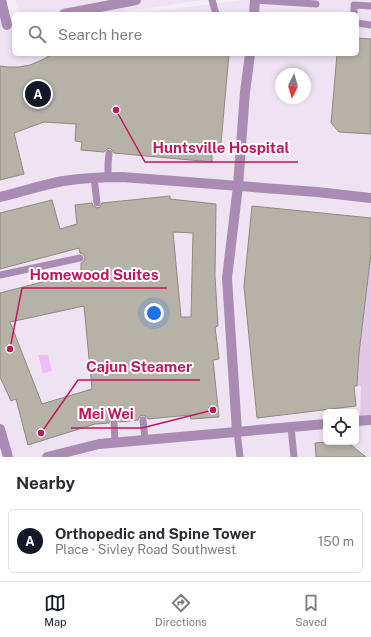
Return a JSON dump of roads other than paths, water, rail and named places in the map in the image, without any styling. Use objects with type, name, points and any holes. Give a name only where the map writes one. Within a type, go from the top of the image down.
[{"type":"street","points":[[1,0],[7,25]]},
{"type":"street","points":[[74,12],[136,0]]},
{"type":"street","points":[[254,12],[255,0]]},
{"type":"street","points":[[237,432],[228,278],[238,186],[245,92],[250,56]]},
{"type":"street","points":[[0,197],[62,182],[94,177],[122,177],[317,192],[371,198]]},
{"type":"street","points":[[359,421],[371,420]]},
{"type":"street","points":[[47,457],[99,444],[115,442],[323,424]]},
{"type":"street","points":[[0,429],[8,457]]},
{"type":"lane","points":[[212,0],[215,12]]},
{"type":"lane","points":[[255,0],[316,4]]},
{"type":"lane","points":[[354,12],[354,5],[371,6]]},
{"type":"lane","points":[[359,23],[371,25]]},
{"type":"lane","points":[[108,177],[109,153]]},
{"type":"lane","points":[[94,177],[97,203]]},
{"type":"lane","points":[[0,275],[80,258]]},
{"type":"lane","points":[[143,420],[145,440]]},
{"type":"lane","points":[[114,422],[115,442]]},
{"type":"lane","points":[[291,427],[294,457]]},
{"type":"lane","points":[[237,432],[240,457]]},
{"type":"place","name":"Orthopedic and Spine Tower","points":[[38,94]]},
{"type":"place","name":"Huntsville Hospital","points":[[116,110]]},
{"type":"place","name":"Homewood Suites","points":[[10,349]]},
{"type":"place","name":"Mei Wei","points":[[213,410]]},
{"type":"place","name":"Cajun Steamer","points":[[41,433]]}]
